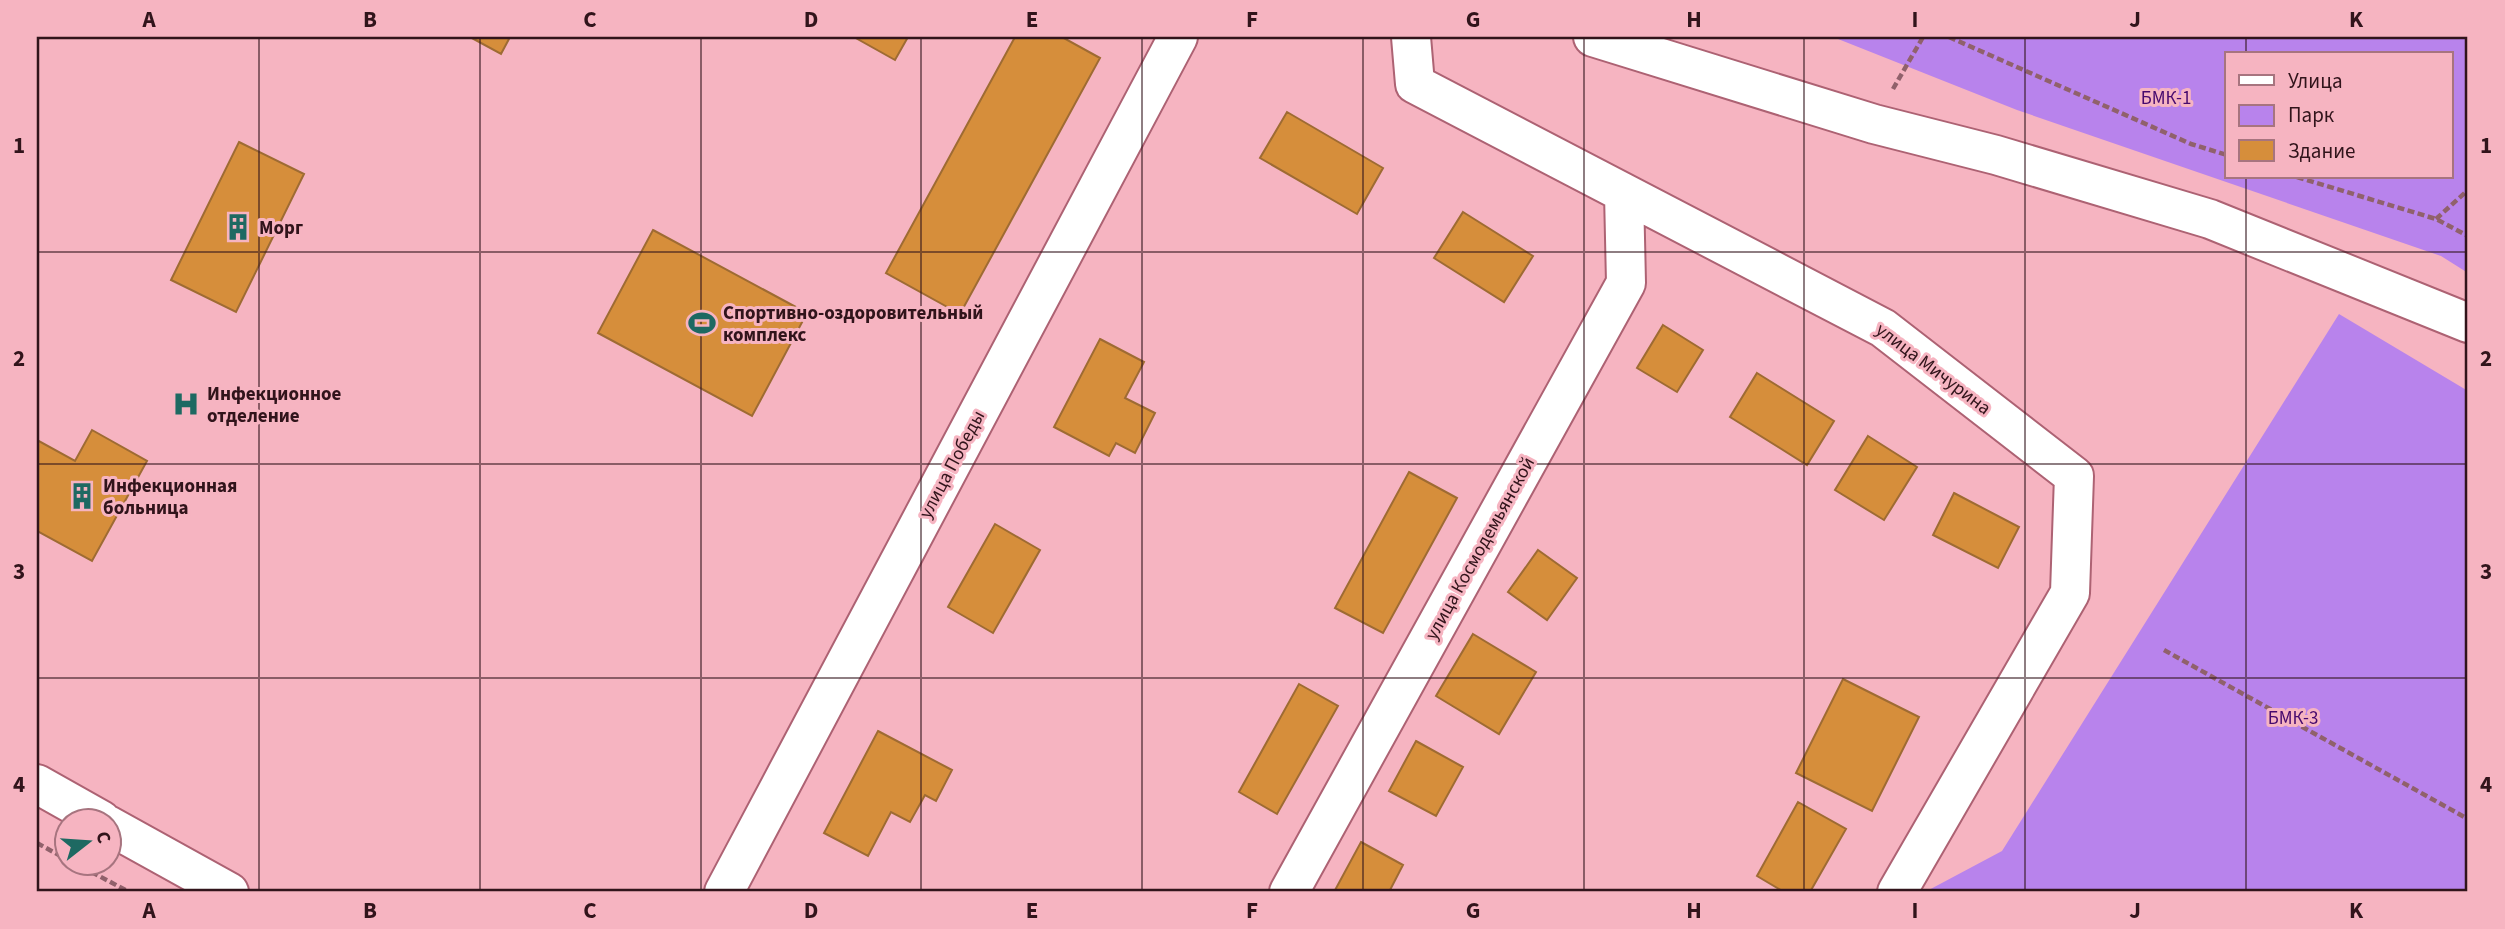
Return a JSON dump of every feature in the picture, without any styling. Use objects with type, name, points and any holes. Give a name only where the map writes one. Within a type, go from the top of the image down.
[{"type":"street","name":"улица Победы","points":[[724,892],[1178,37]]},
{"type":"street","name":"улица Мичурина","points":[[1411,37],[1415,84],[1883,328],[2074,476],[2070,593],[1897,892]]},
{"type":"street","points":[[1593,37],[1874,124],[1996,155],[2210,219],[2468,323]]},
{"type":"street","name":"улица Космодемьянской","points":[[1289,892],[1626,283],[1624,192]]},
{"type":"street","points":[[37,784],[75,806]]},
{"type":"street","points":[[122,833],[229,892]]},
{"type":"path","points":[[1874,124],[1923,37]]},
{"type":"path","points":[[1949,37],[2191,145],[2225,154]]},
{"type":"path","points":[[2300,178],[2436,219],[2468,236]]},
{"type":"path","points":[[2436,219],[2468,190]]},
{"type":"path","points":[[2164,650],[2468,819]]},
{"type":"path","points":[[98,876],[129,892]]},
{"type":"green space","name":"БМК-1","points":[[1833,37],[2468,37],[2468,273],[2441,256],[2017,110]]},
{"type":"green space","name":"БМК-3","points":[[2339,314],[2468,391],[2468,892],[1925,892],[2002,851]]},
{"type":"building","points":[[470,37],[510,37],[501,54]]},
{"type":"building","points":[[854,37],[908,37],[895,60]]},
{"type":"building","points":[[1015,37],[1062,37],[1100,58],[960,314],[886,273]]},
{"type":"building","points":[[1287,112],[1383,168],[1357,214],[1260,158]]},
{"type":"building","name":"Морг","points":[[239,142],[304,174],[236,312],[171,280]]},
{"type":"building","points":[[1463,212],[1533,256],[1504,302],[1434,258]]},
{"type":"building","name":"Спортивно-оздоровительный комплекс","points":[[653,230],[807,313],[752,416],[598,333]]},
{"type":"building","points":[[1663,325],[1703,350],[1677,392],[1637,368]]},
{"type":"building","points":[[1100,339],[1144,362],[1125,398],[1155,413],[1135,453],[1116,443],[1109,456],[1054,427]]},
{"type":"building","points":[[1757,373],[1834,421],[1807,465],[1730,417]]},
{"type":"building","name":"Инфекционная больница","points":[[92,430],[147,461],[92,561],[37,531],[37,440],[75,461]]},
{"type":"building","points":[[1868,436],[1917,467],[1884,520],[1835,490]]},
{"type":"building","points":[[1409,472],[1457,498],[1383,633],[1335,608]]},
{"type":"building","points":[[1954,493],[2019,527],[1998,568],[1933,535]]},
{"type":"building","points":[[995,524],[1040,550],[993,633],[948,607]]},
{"type":"building","points":[[1538,550],[1577,578],[1547,620],[1508,592]]},
{"type":"building","points":[[1473,634],[1536,672],[1499,734],[1436,696]]},
{"type":"building","points":[[1843,679],[1919,717],[1872,811],[1796,773]]},
{"type":"building","points":[[1299,684],[1338,706],[1277,814],[1239,792]]},
{"type":"building","points":[[878,731],[952,770],[936,801],[925,795],[910,822],[891,812],[868,856],[824,833]]},
{"type":"building","points":[[1416,741],[1463,767],[1436,816],[1389,791]]},
{"type":"building","points":[[1798,802],[1846,829],[1810,892],[1784,892],[1757,876]]},
{"type":"building","points":[[1361,842],[1403,865],[1389,892],[1334,892]]},
{"type":"place","name":"Морг","points":[[238,227]]},
{"type":"place","name":"Спортивно-оздоровительный комплекс","points":[[702,323]]},
{"type":"place","name":"Инфекционное отделение","points":[[186,404]]},
{"type":"place","name":"Инфекционная больница","points":[[82,496]]}]
